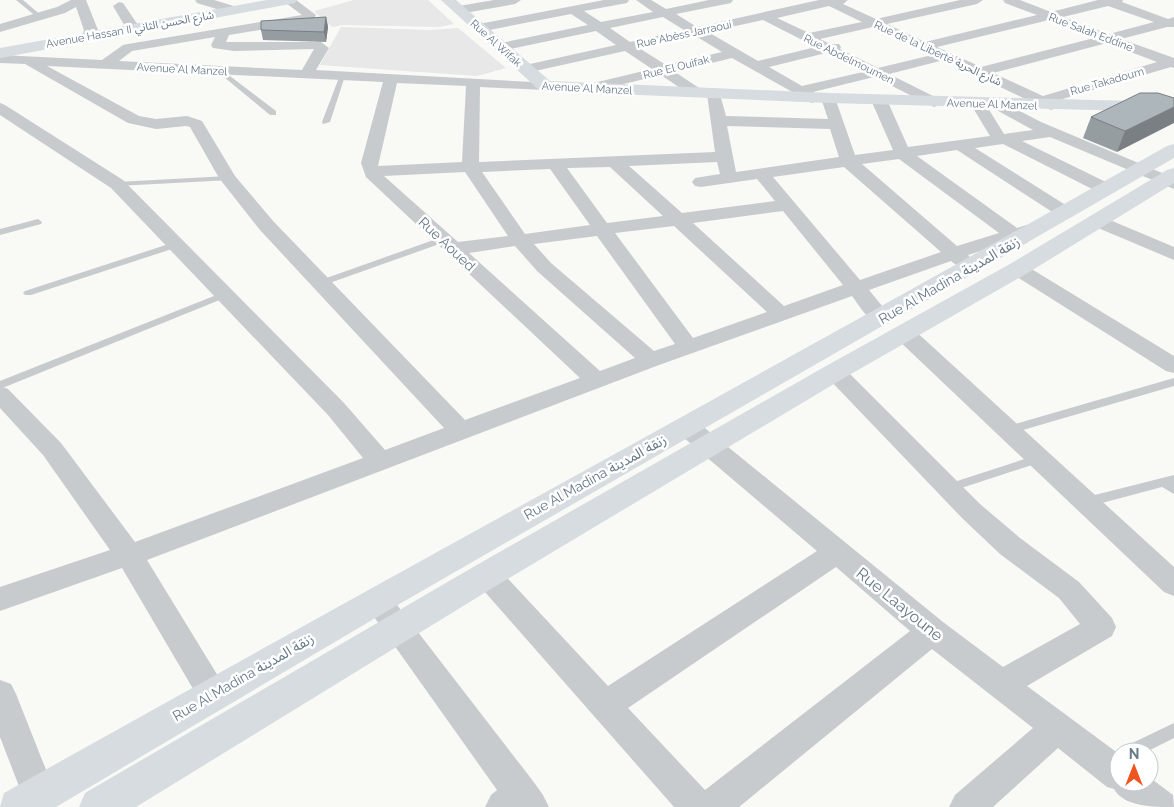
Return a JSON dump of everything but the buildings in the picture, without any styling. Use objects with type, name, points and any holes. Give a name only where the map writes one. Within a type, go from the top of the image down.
[{"type":"main road","name":"Avenue Hassan II شارع الحسن الثاني","points":[[0,53],[289,0]]},
{"type":"main road","name":"Rue Al Wifak","points":[[454,5],[545,86]]},
{"type":"main road","name":"Avenue Al Manzel","points":[[545,86],[934,102],[976,95],[996,104],[1046,103],[1174,107]]},
{"type":"main road","name":"Rue Al Madina زنقة المدينة","points":[[29,801],[377,600],[686,426],[893,326],[1018,270],[1098,221],[1163,177],[1174,150]]},
{"type":"main road","name":"Rue Al Madina زنقة المدينة","points":[[100,807],[487,574],[835,372],[893,326],[962,261],[1036,228],[1106,189],[1163,177]]},
{"type":"street","points":[[0,28],[61,10],[80,0],[91,30],[89,36]]},
{"type":"street","points":[[201,0],[233,10]]},
{"type":"street","points":[[104,65],[128,48],[308,18],[310,15],[289,0]]},
{"type":"street","points":[[454,5],[515,0]]},
{"type":"street","points":[[480,28],[623,0]]},
{"type":"street","points":[[642,0],[756,66],[814,96],[837,124],[848,161],[962,261]]},
{"type":"street","points":[[501,47],[726,0]]},
{"type":"street","points":[[806,38],[977,0]]},
{"type":"street","name":"Rue Salah Eddine","points":[[1009,0],[1173,63]]},
{"type":"street","name":"Rue de la Liberté شارع الحرية","points":[[832,1],[874,23],[1046,103]]},
{"type":"street","name":"Rue Abèss Jarraoui","points":[[526,69],[832,1]]},
{"type":"street","points":[[924,46],[1110,1],[1172,23]]},
{"type":"street","points":[[119,6],[133,28]]},
{"type":"street","points":[[574,10],[663,70],[706,94],[718,122],[728,178]]},
{"type":"street","name":"Rue Abdelmoumen","points":[[764,16],[934,102]]},
{"type":"street","points":[[979,72],[1172,23]]},
{"type":"street","points":[[224,32],[218,45],[234,48],[316,45],[322,48],[306,75]]},
{"type":"street","points":[[876,37],[895,33]]},
{"type":"street","points":[[756,66],[847,44]]},
{"type":"street","name":"Rue El Ouifak","points":[[590,88],[734,53]]},
{"type":"street","points":[[814,96],[876,72],[945,56]]},
{"type":"street","name":"Avenue Al Manzel","points":[[0,59],[29,62],[545,86]]},
{"type":"street","points":[[29,62],[134,120],[156,124],[187,121],[196,124],[228,178],[267,226],[461,430]]},
{"type":"street","name":"Rue Takadoum","points":[[1046,103],[1173,63]]},
{"type":"street","points":[[391,78],[369,162],[371,171],[724,157]]},
{"type":"street","points":[[998,80],[976,95],[1003,139],[1106,189]]},
{"type":"street","points":[[473,82],[470,167],[520,240],[544,267],[651,360]]},
{"type":"street","points":[[879,100],[903,154],[1036,228]]},
{"type":"street","points":[[996,104],[1020,118],[1051,132],[1163,177]]},
{"type":"street","points":[[0,108],[117,184],[336,409],[380,461]]},
{"type":"street","points":[[718,122],[837,124]]},
{"type":"street","points":[[701,182],[1051,132]]},
{"type":"street","points":[[960,146],[1036,228]]},
{"type":"street","points":[[614,161],[781,314]]},
{"type":"street","points":[[554,163],[688,347]]},
{"type":"street","name":"Rue Aoued","points":[[371,171],[375,177],[447,245],[596,380]]},
{"type":"street","points":[[762,174],[856,288],[893,326],[1040,458],[1174,584]]},
{"type":"street","points":[[447,245],[520,240],[788,205]]},
{"type":"street","points":[[1098,221],[1174,254]]},
{"type":"street","points":[[0,599],[129,555],[596,380],[781,314],[856,288],[962,261]]},
{"type":"street","points":[[1018,270],[1174,366]]},
{"type":"street","points":[[835,372],[949,488],[1010,546],[1068,590],[1101,627],[1002,684]]},
{"type":"street","points":[[0,393],[52,449],[129,555],[213,694]]},
{"type":"street","name":"Rue Laayoune","points":[[686,426],[932,631],[1058,727],[1109,759]]},
{"type":"street","points":[[606,705],[836,552]]},
{"type":"street","points":[[487,574],[697,807]]},
{"type":"street","points":[[377,600],[518,802]]},
{"type":"street","points":[[712,807],[932,631]]},
{"type":"street","points":[[0,694],[29,801]]},
{"type":"street","points":[[967,807],[1058,727]]},
{"type":"street","name":"Rue Laayoune","points":[[1146,792],[1161,807]]},
{"type":"lane","points":[[20,0],[40,17]]},
{"type":"lane","points":[[220,70],[273,113]]},
{"type":"lane","points":[[326,122],[342,76]]},
{"type":"lane","points":[[117,184],[228,178]]},
{"type":"lane","points":[[0,232],[38,222]]},
{"type":"lane","points":[[28,293],[175,245]]},
{"type":"lane","points":[[321,283],[447,245]]},
{"type":"lane","points":[[0,393],[224,295]]},
{"type":"lane","points":[[1009,430],[1174,382]]},
{"type":"lane","points":[[949,488],[1040,458]]},
{"type":"lane","points":[[1087,502],[1171,484]]},
{"type":"lane","points":[[1156,742],[1174,730]]},
{"type":"shaded area","points":[[354,0],[428,0],[454,24],[439,27],[344,25],[332,27],[314,11]]},
{"type":"shaded area","points":[[341,27],[430,30],[458,28],[506,68],[477,76],[320,65]]}]
